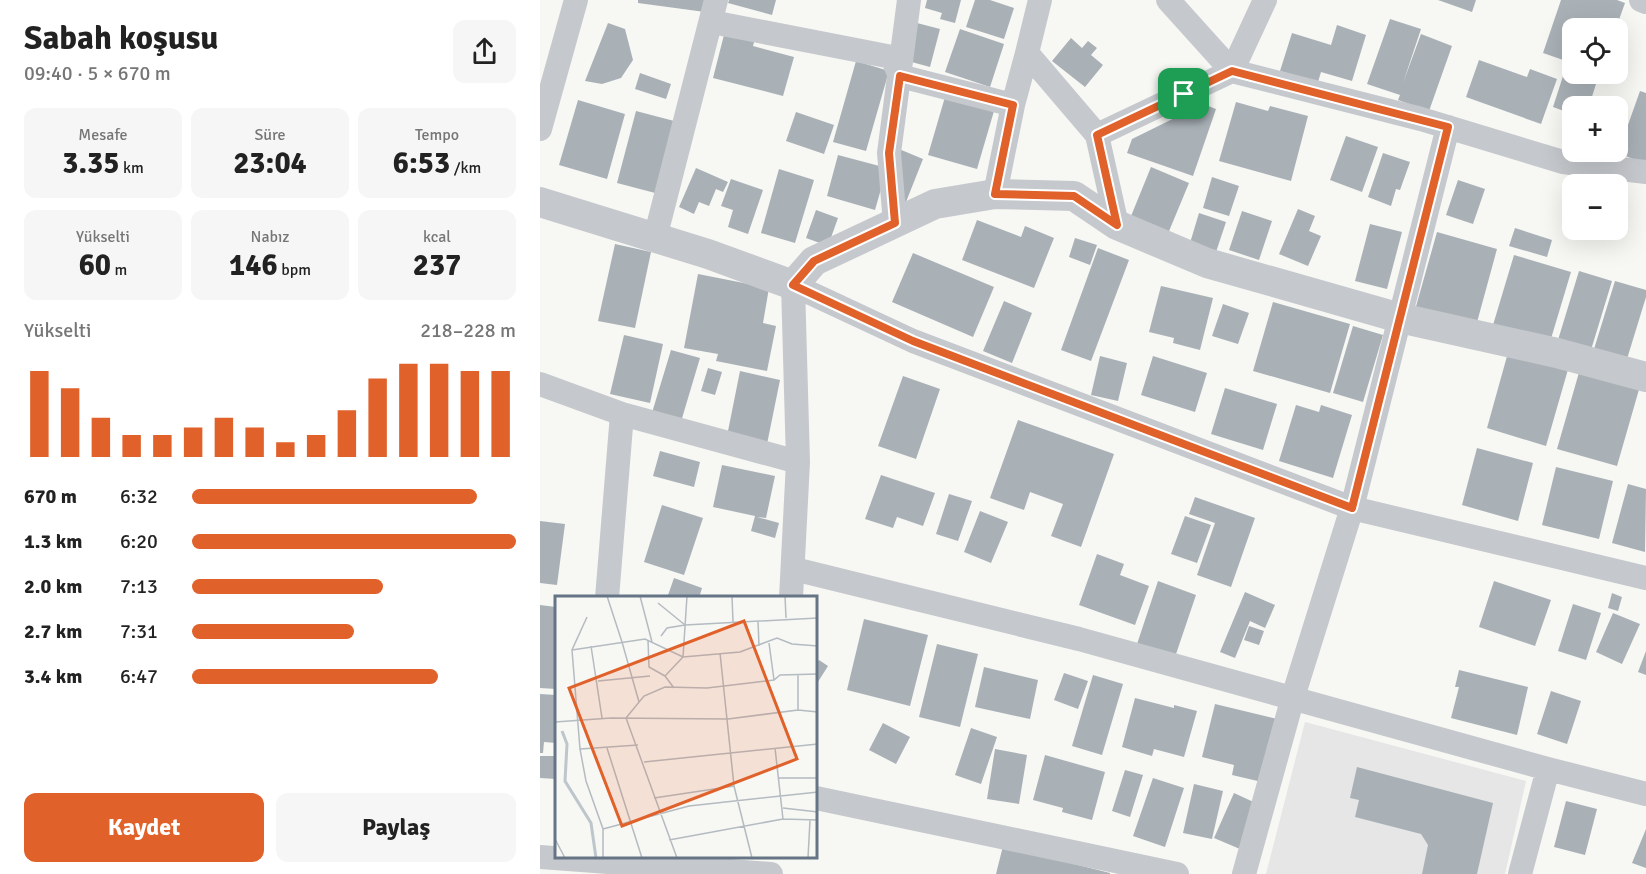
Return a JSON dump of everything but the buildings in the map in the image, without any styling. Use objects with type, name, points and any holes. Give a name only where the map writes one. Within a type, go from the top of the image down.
[{"type":"street","points":[[540,129],[576,0]]},
{"type":"street","points":[[895,223],[889,153],[909,0]]},
{"type":"street","points":[[995,194],[1013,105],[1040,0]]},
{"type":"street","points":[[1168,0],[1232,71],[1448,127],[1563,162],[1646,172]]},
{"type":"street","points":[[1097,135],[1232,71],[1265,0]]},
{"type":"street","points":[[1641,0],[1646,2]]},
{"type":"street","points":[[655,238],[714,11],[892,57],[900,76]]},
{"type":"street","points":[[1027,53],[1097,135],[1117,225]]},
{"type":"street","points":[[900,76],[1013,105]]},
{"type":"street","points":[[1244,874],[1293,697],[1352,508],[1448,127]]},
{"type":"street","points":[[791,596],[798,462],[793,285],[814,261],[934,204],[995,194],[1074,196],[1117,225],[1207,263],[1400,318],[1557,353],[1646,377]]},
{"type":"street","points":[[540,202],[708,254],[793,285],[913,341],[1352,508],[1646,578]]},
{"type":"street","points":[[540,384],[622,414],[798,462]]},
{"type":"street","points":[[607,596],[622,414]]},
{"type":"street","points":[[794,569],[1079,639],[1646,794]]},
{"type":"street","points":[[1520,874],[1548,769]]},
{"type":"street","points":[[818,798],[1177,874]]},
{"type":"street","points":[[540,857],[555,859]]},
{"type":"street","points":[[556,859],[596,864],[771,874]]},
{"type":"street","points":[[783,859],[785,874]]},
{"type":"shaded area","points":[[1305,722],[1526,781],[1505,874],[1266,874]]},
{"type":"route","points":[[1232,71],[1448,127],[1352,508],[1097,413],[913,341],[793,285],[814,261],[895,223],[889,153],[900,76],[1013,105],[995,194],[1074,196],[1117,225],[1097,135],[1184,94],[1232,71]]}]
